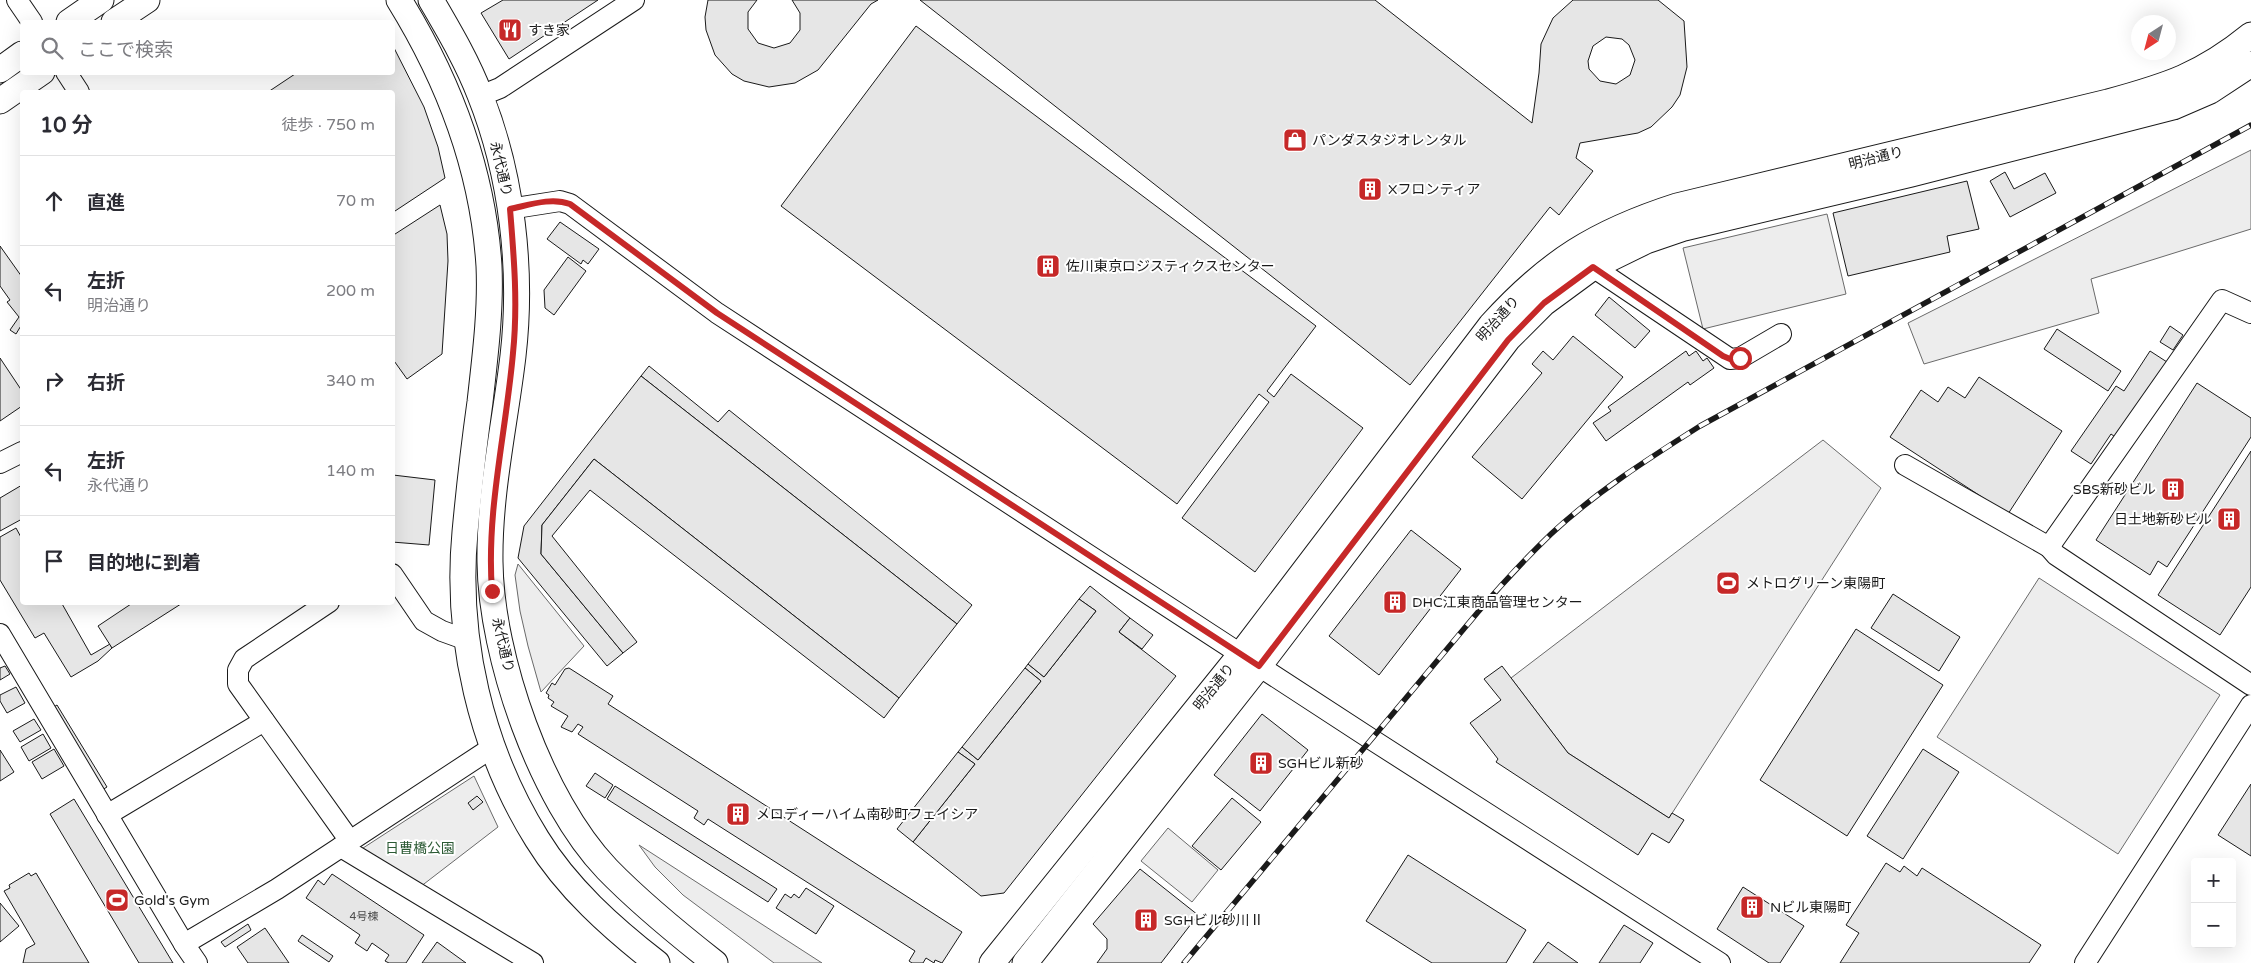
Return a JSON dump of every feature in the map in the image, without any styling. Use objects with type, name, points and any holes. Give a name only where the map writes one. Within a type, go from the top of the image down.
[{"type":"main road","points":[[72,20],[101,0]]},
{"type":"main road","points":[[117,20],[147,0]]},
{"type":"main road","name":"永代通り","points":[[399,0],[424,41],[440,74],[465,139],[483,215],[488,257],[489,306],[486,350],[465,536],[464,581],[467,640],[481,712],[493,747],[537,839],[554,862],[602,916],[657,963]]},
{"type":"main road","name":"永代通り","points":[[431,0],[463,57],[480,96],[502,170],[510,209],[515,290],[514,344],[491,522],[490,562],[496,620],[519,708],[538,761],[560,805],[581,838],[606,868],[645,905],[715,963]]},
{"type":"main road","name":"明治通り","points":[[1025,963],[1250,660],[1491,325],[1510,303],[1551,267],[1578,248],[1636,219],[1677,206],[2166,86],[2200,71],[2231,52],[2251,35]]},
{"type":"main road","points":[[0,70],[20,55]]},
{"type":"main road","name":"明治通り","points":[[992,963],[1250,660],[1508,340],[1544,303],[1593,267],[1646,241],[1684,228],[1911,174],[2174,107],[2210,91],[2251,64]]},
{"type":"main road","points":[[0,102],[38,75]]},
{"type":"street","points":[[17,0],[31,20]]},
{"type":"street","points":[[480,96],[500,88],[634,0]]},
{"type":"street","points":[[68,75],[78,90]]},
{"type":"street","points":[[510,209],[560,201],[570,204],[717,313],[1720,963]]},
{"type":"street","points":[[1593,267],[1730,359],[1740,358],[1781,334]]},
{"type":"street","points":[[2049,547],[2222,300],[2251,313]]},
{"type":"street","points":[[0,463],[20,453]]},
{"type":"street","points":[[1905,465],[2049,547],[2056,555],[2251,685]]},
{"type":"street","points":[[395,578],[424,621],[442,631],[467,640]]},
{"type":"street","points":[[325,605],[244,659],[238,670],[238,684],[346,844],[533,963]]},
{"type":"street","points":[[0,634],[197,963]]},
{"type":"street","points":[[2085,963],[2251,705]]},
{"type":"street","points":[[107,815],[264,721]]},
{"type":"street","points":[[184,944],[346,844],[493,747]]},
{"type":"shaded area","points":[[2251,150],[2251,229],[2091,279],[2099,313],[1924,364],[1908,323]]},
{"type":"shaded area","points":[[1827,214],[1846,294],[1703,329],[1683,248]]},
{"type":"shaded area","name":"メトログリーン東陽町","points":[[1823,440],[1881,488],[1669,818],[1568,753],[1511,678]]},
{"type":"shaded area","points":[[518,564],[584,646],[541,692],[520,611],[515,575]]},
{"type":"shaded area","points":[[2039,578],[2220,695],[2118,854],[1937,737]]},
{"type":"shaded area","name":"日曹橋公園","points":[[474,776],[498,827],[420,887],[360,850]]},
{"type":"shaded area","points":[[1168,828],[1218,870],[1192,902],[1141,861]]},
{"type":"shaded area","points":[[639,845],[822,963],[774,963],[683,895],[655,867]]},
{"type":"building","points":[[503,0],[598,0],[509,59],[481,13]]},
{"type":"building","points":[[708,0],[757,0],[748,12],[748,29],[758,43],[774,48],[790,43],[800,30],[800,13],[792,0],[878,0],[871,4],[818,70],[795,83],[769,87],[744,81],[732,74],[715,55],[706,30],[705,17]]},
{"type":"building","name":"Xフロンティア","points":[[920,0],[1375,0],[1532,123],[1541,44],[1553,18],[1573,0],[1658,0],[1684,21],[1687,67],[1680,95],[1672,107],[1651,127],[1638,133],[1580,143],[1576,158],[1593,171],[1559,215],[1550,207],[1410,385]],"holes":[[[1606,37],[1622,39],[1629,45],[1635,60],[1630,75],[1616,84],[1600,81],[1589,69],[1588,61],[1593,46]]]},
{"type":"building","name":"佐川東京ロジスティクスセンター","points":[[916,26],[1316,326],[1267,391],[1274,397],[1291,374],[1363,428],[1255,572],[1182,518],[1269,402],[1259,394],[1177,504],[781,206]]},
{"type":"building","points":[[395,50],[424,107],[438,147],[445,178],[395,211],[395,90],[271,90],[294,75],[395,75]]},
{"type":"building","points":[[2005,172],[2014,189],[2045,173],[2056,193],[2010,217],[1990,181]]},
{"type":"building","points":[[1967,181],[1979,229],[1947,236],[1950,252],[1848,276],[1833,213]]},
{"type":"building","points":[[440,205],[447,234],[448,261],[442,354],[407,379],[395,362],[395,234]]},
{"type":"building","points":[[560,222],[599,249],[588,264],[583,260],[581,264],[547,239]]},
{"type":"building","points":[[0,246],[20,274],[20,327],[16,334],[10,330],[19,317],[7,302],[10,300],[0,286]]},
{"type":"building","points":[[568,257],[586,271],[554,315],[545,308],[544,290]]},
{"type":"building","points":[[1609,297],[1650,331],[1635,348],[1595,315]]},
{"type":"building","points":[[2170,326],[2183,335],[2173,350],[2160,342]]},
{"type":"building","points":[[2057,329],[2121,371],[2108,391],[2044,349]]},
{"type":"building","points":[[1573,336],[1623,377],[1522,499],[1472,457],[1542,373],[1532,364],[1543,351],[1553,360]]},
{"type":"building","points":[[1686,351],[1689,356],[1696,351],[1703,361],[1707,358],[1714,368],[1690,385],[1688,382],[1606,441],[1593,423],[1611,411],[1608,407]]},
{"type":"building","points":[[2150,351],[2167,362],[2118,439],[2111,434],[2091,464],[2071,451],[2116,386],[2124,391]]},
{"type":"building","points":[[0,358],[20,388],[20,407],[0,421]]},
{"type":"building","points":[[649,366],[718,422],[729,410],[972,605],[957,624],[641,376]]},
{"type":"building","points":[[641,376],[957,624],[899,698],[594,459],[542,525],[541,554],[623,653],[607,666],[518,558],[524,526]]},
{"type":"building","points":[[1979,377],[2062,431],[2008,514],[1890,437],[1921,390],[1938,402],[1948,387],[1965,398]]},
{"type":"building","name":"SBS新砂ビル","points":[[2197,383],[2251,418],[2251,437],[2167,567],[2158,561],[2150,575],[2096,540]]},
{"type":"building","name":"日土地新砂ビル","points":[[2251,451],[2251,587],[2220,635],[2158,595]]},
{"type":"building","points":[[594,459],[899,698],[884,718],[590,490],[552,536],[637,642],[623,653],[541,554],[542,525]]},
{"type":"building","points":[[395,475],[435,480],[429,545],[395,542]]},
{"type":"building","points":[[20,486],[20,520],[0,531],[0,498]]},
{"type":"building","points":[[16,528],[20,535],[20,605],[63,605],[91,655],[110,644],[112,648],[98,661],[71,677],[44,633],[35,638],[0,580],[0,537]]},
{"type":"building","name":"DHC江東商品管理センター","points":[[1411,530],[1461,569],[1379,675],[1329,636]]},
{"type":"building","points":[[1090,586],[1130,618],[1119,632],[1176,676],[1004,893],[981,896],[913,842],[975,764],[958,752],[962,747],[978,760],[1041,681],[1025,668],[1028,664],[1044,677],[1096,611],[1079,599]]},
{"type":"building","points":[[1893,594],[1960,637],[1939,671],[1871,628]]},
{"type":"building","points":[[1079,599],[1096,611],[1044,677],[1028,664]]},
{"type":"building","points":[[130,605],[179,605],[112,648],[98,626]]},
{"type":"building","points":[[1130,618],[1153,635],[1142,649],[1119,632]]},
{"type":"building","points":[[1856,629],[1943,685],[1847,836],[1760,780]]},
{"type":"building","points":[[5,666],[10,674],[0,680],[0,668]]},
{"type":"building","points":[[1502,666],[1568,753],[1669,818],[1672,813],[1684,820],[1669,843],[1652,833],[1638,855],[1496,762],[1498,759],[1470,723],[1501,700],[1484,679]]},
{"type":"building","name":"メロディーハイム南砂町フェイシア","points":[[569,668],[613,696],[608,704],[962,932],[942,963],[935,960],[934,963],[926,958],[923,963],[912,963],[909,961],[915,951],[708,819],[704,825],[694,818],[698,811],[578,734],[583,727],[578,724],[572,732],[561,727],[568,716],[551,706],[554,702],[548,698],[549,695],[546,693],[552,683],[555,685],[565,669]]},
{"type":"building","points":[[1025,668],[1041,681],[978,760],[962,747]]},
{"type":"building","points":[[16,687],[25,703],[7,713],[0,701],[0,695]]},
{"type":"building","points":[[57,705],[107,787],[102,790],[52,708]]},
{"type":"building","name":"SGHビル新砂","points":[[1262,714],[1308,750],[1260,811],[1214,775]]},
{"type":"building","points":[[34,719],[41,730],[20,742],[13,731]]},
{"type":"building","points":[[43,734],[51,748],[29,761],[21,747]]},
{"type":"building","points":[[54,749],[64,766],[42,779],[32,762]]},
{"type":"building","points":[[1923,749],[1959,772],[1903,859],[1867,836]]},
{"type":"building","points":[[0,750],[14,772],[0,781]]},
{"type":"building","points":[[958,752],[975,764],[913,842],[897,829]]},
{"type":"building","points":[[595,773],[613,785],[605,798],[586,786]]},
{"type":"building","points":[[2251,784],[2251,856],[2218,835]]},
{"type":"building","points":[[615,786],[777,889],[768,902],[607,799]]},
{"type":"building","points":[[477,796],[483,802],[473,810],[468,803]]},
{"type":"building","points":[[1232,798],[1261,822],[1221,870],[1192,846]]},
{"type":"building","points":[[74,799],[173,963],[139,963],[50,814]]},
{"type":"building","points":[[1408,855],[1526,930],[1506,963],[1432,963],[1366,921]]},
{"type":"building","points":[[1886,863],[1900,872],[1904,866],[1917,876],[1922,868],[2041,945],[2029,963],[1840,963],[1859,933],[1846,925]]},
{"type":"building","name":"SGHビル砂川Ⅱ","points":[[1140,869],[1198,915],[1161,963],[1097,963],[1107,949],[1107,939],[1093,924]]},
{"type":"building","points":[[29,873],[31,876],[36,873],[89,963],[23,963],[26,949],[35,944],[4,891],[10,888],[9,885]]},
{"type":"building","points":[[332,874],[424,935],[406,963],[389,963],[385,961],[389,955],[372,943],[367,951],[355,943],[360,935],[306,898],[318,880],[324,885]]},
{"type":"building","name":"Nビル東陽町","points":[[1743,887],[1804,926],[1780,963],[1769,963],[1717,929]]},
{"type":"building","points":[[806,888],[834,906],[816,934],[776,908],[785,894],[791,898],[794,894],[799,898]]},
{"type":"building","points":[[0,903],[19,926],[0,942]]},
{"type":"building","points":[[248,924],[251,930],[225,947],[221,942]]},
{"type":"building","points":[[1624,925],[1653,943],[1640,963],[1599,963]]},
{"type":"building","points":[[265,928],[289,963],[248,963],[237,947]]},
{"type":"building","points":[[302,935],[333,956],[329,962],[298,941]]},
{"type":"building","points":[[437,942],[466,963],[422,963]]},
{"type":"building","points":[[1548,942],[1578,963],[1533,963]]},
{"type":"railway","points":[[1184,963],[1513,572],[1541,543],[1586,504],[1700,426],[2251,125]]},
{"type":"place","name":"すき家","points":[[510,30]]},
{"type":"place","name":"パンダスタジオレンタル","points":[[1295,140]]},
{"type":"place","name":"Xフロンティア","points":[[1370,189]]},
{"type":"place","name":"佐川東京ロジスティクスセンター","points":[[1048,266]]},
{"type":"place","name":"SBS新砂ビル","points":[[2173,489]]},
{"type":"place","name":"日土地新砂ビル","points":[[2229,519]]},
{"type":"place","name":"メトログリーン東陽町","points":[[1728,583]]},
{"type":"place","name":"DHC江東商品管理センター","points":[[1395,602]]},
{"type":"place","name":"SGHビル新砂","points":[[1261,763]]},
{"type":"place","name":"メロディーハイム南砂町フェイシア","points":[[738,814]]},
{"type":"place","name":"Gold's Gym","points":[[117,900]]},
{"type":"place","name":"Nビル東陽町","points":[[1752,907]]},
{"type":"place","name":"SGHビル砂川Ⅱ","points":[[1146,920]]},
{"type":"route","points":[[492,591],[490,562],[491,522],[513,353],[516,307],[510,209],[547,202],[560,201],[570,204],[717,313],[1259,666],[1508,340],[1544,303],[1593,267],[1723,356],[1730,359],[1740,358]]}]
